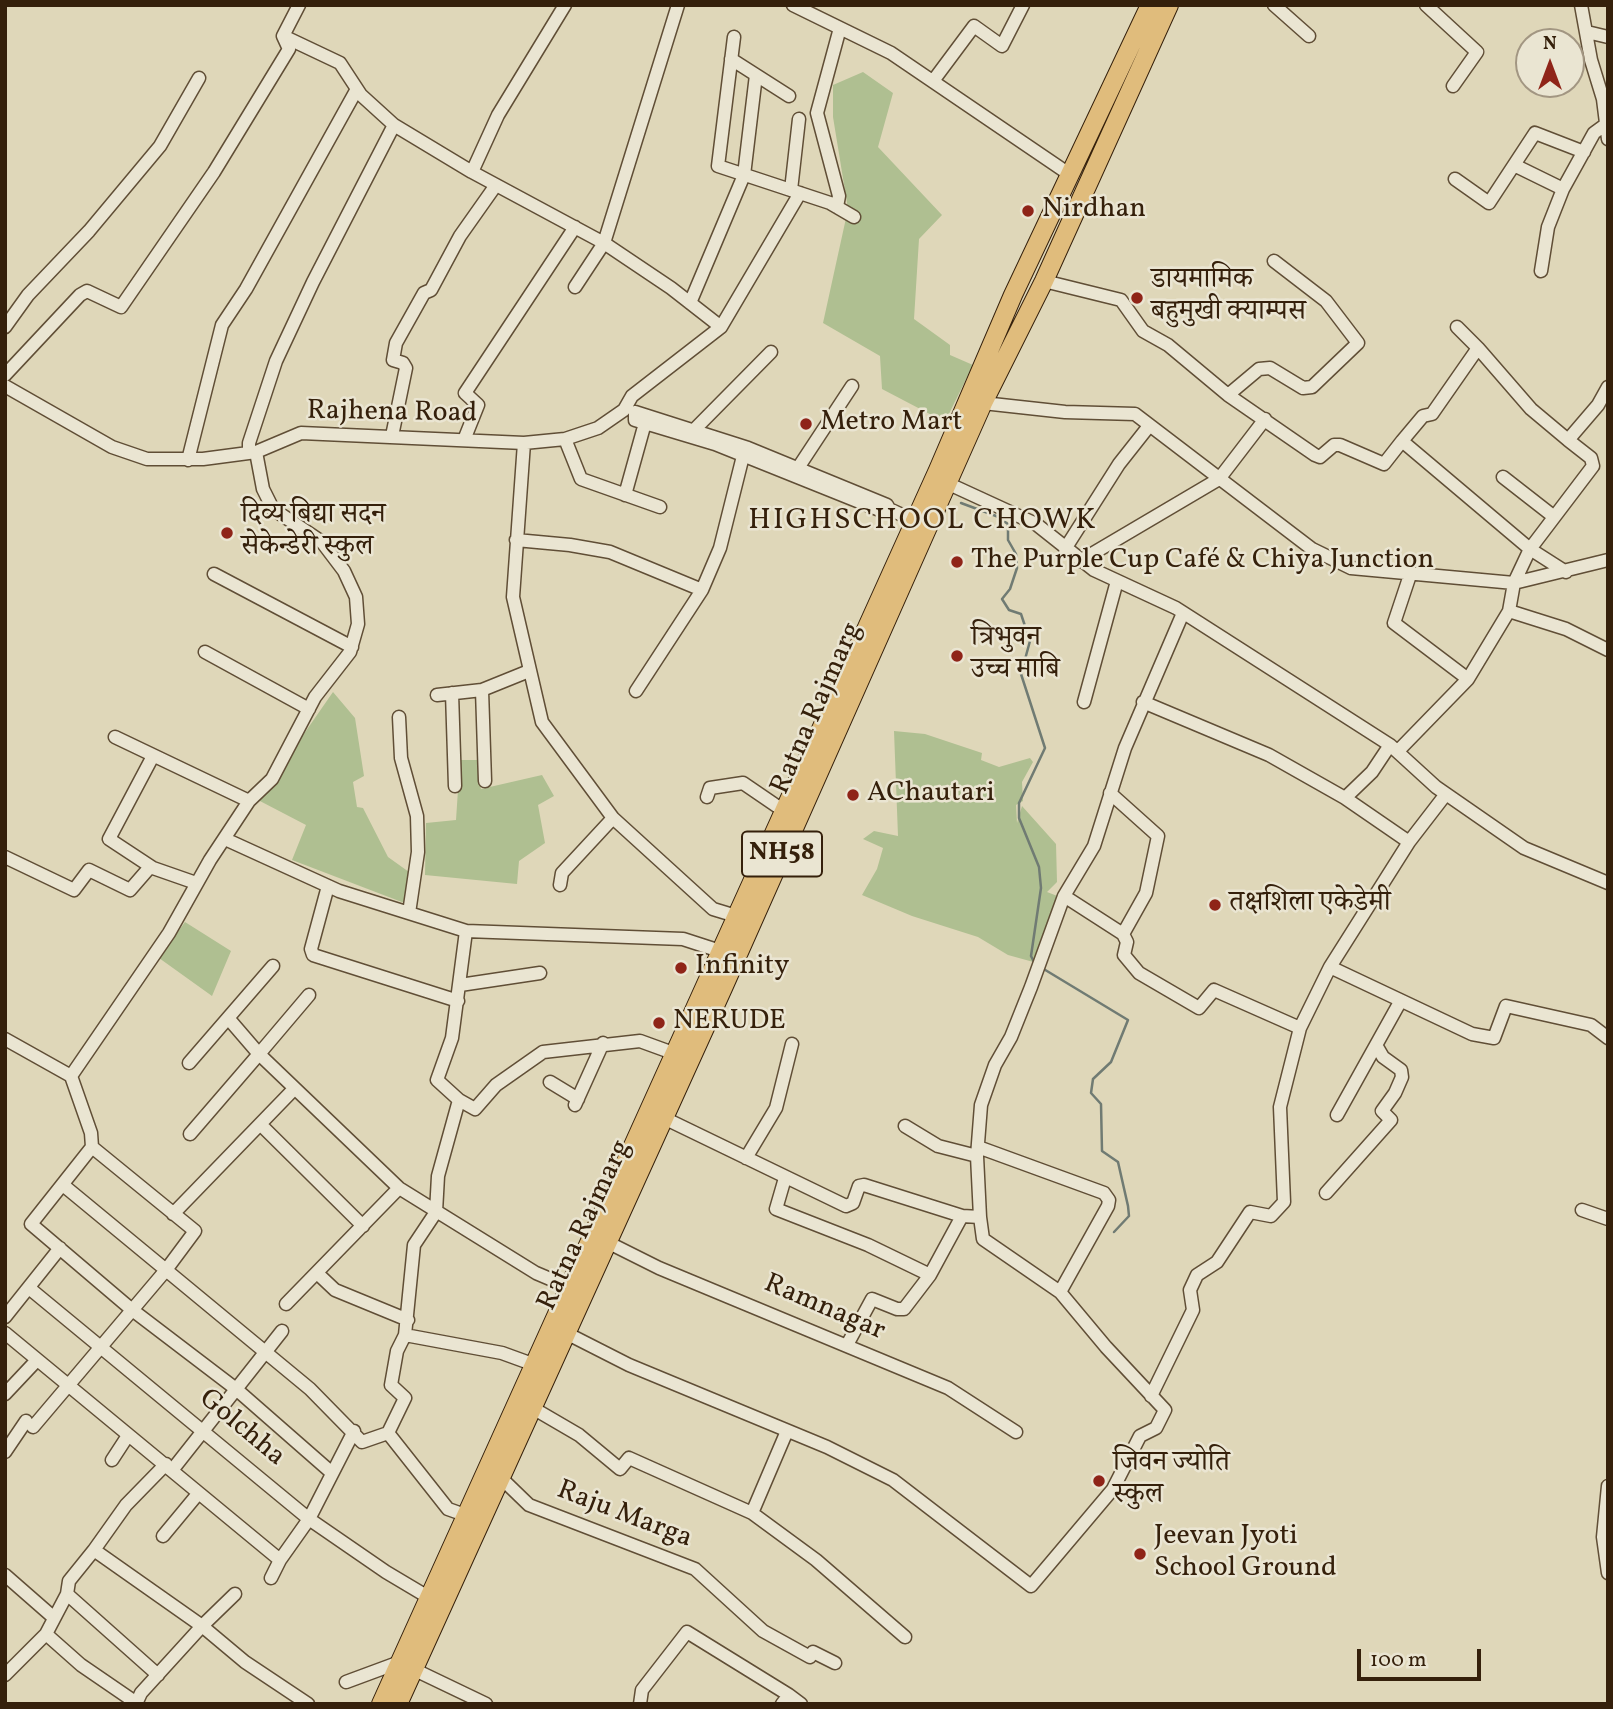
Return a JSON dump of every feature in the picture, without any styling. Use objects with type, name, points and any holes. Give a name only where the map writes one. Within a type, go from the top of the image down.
[{"type":"highway","name":"Ratna Rajmarg","points":[[398,1704],[428,1597],[535,1365],[1069,174],[1150,5]]},
{"type":"highway","name":"Ratna Rajmarg","points":[[381,1704],[407,1666],[566,1332],[949,484],[983,403],[1044,281],[1169,5]]},
{"type":"street","points":[[283,36],[299,5]]},
{"type":"street","points":[[472,172],[498,115],[565,5]]},
{"type":"street","points":[[575,287],[604,243],[678,5]]},
{"type":"street","points":[[793,5],[891,53],[1069,174]]},
{"type":"street","points":[[933,82],[974,26],[1002,46],[1023,5]]},
{"type":"street","points":[[1273,5],[1309,36]]},
{"type":"street","points":[[1581,5],[1591,60],[1603,99],[1608,139]]},
{"type":"street","points":[[1429,6],[1477,52],[1452,86]]},
{"type":"street","points":[[837,207],[839,196],[817,113],[840,28]]},
{"type":"street","points":[[1587,32],[1608,37]]},
{"type":"street","points":[[283,36],[340,62],[357,89],[394,125],[472,172],[604,243],[720,327]]},
{"type":"street","points":[[5,375],[80,295],[87,291],[121,307],[214,172],[289,49],[283,36]]},
{"type":"street","points":[[734,37],[718,166],[837,207],[854,217]]},
{"type":"street","points":[[731,59],[789,96]]},
{"type":"street","points":[[690,303],[744,175],[756,75]]},
{"type":"street","points":[[5,327],[28,295],[89,231],[160,146],[199,78]]},
{"type":"street","points":[[188,460],[222,325],[246,289],[357,89]]},
{"type":"street","points":[[625,495],[635,416],[632,396],[720,327],[795,192],[799,119]]},
{"type":"street","points":[[71,1076],[169,933],[196,883],[249,801],[271,779],[309,709],[352,648],[358,624],[356,597],[344,571],[322,542],[273,509],[263,489],[249,443],[276,361],[313,282],[394,125]]},
{"type":"street","points":[[1541,271],[1548,227],[1563,189],[1594,133],[1605,125]]},
{"type":"street","points":[[1455,179],[1489,203],[1535,133],[1584,152]]},
{"type":"street","points":[[1514,164],[1563,189]]},
{"type":"street","points":[[392,436],[406,368],[393,360],[396,343],[424,293],[431,290],[460,236],[496,185]]},
{"type":"street","points":[[464,440],[478,405],[465,393],[575,227]]},
{"type":"street","points":[[1228,395],[1259,369],[1270,368],[1303,388],[1312,387],[1358,343],[1326,301],[1274,261]]},
{"type":"street","points":[[1044,281],[1121,300],[1143,331],[1168,345],[1228,395],[1320,457],[1334,445],[1340,445],[1384,464],[1423,416],[1432,414],[1478,348]]},
{"type":"street","points":[[1345,798],[1468,679],[1509,611],[1514,583],[1530,549],[1592,466],[1591,458],[1531,409],[1457,327]]},
{"type":"street","points":[[694,429],[771,352]]},
{"type":"street","name":"Rajhena Road","points":[[5,386],[112,447],[147,459],[188,460],[253,452],[301,433],[524,443],[565,439],[635,416]]},
{"type":"street","points":[[803,473],[852,386]]},
{"type":"street","points":[[1568,440],[1598,405],[1608,387]]},
{"type":"street","points":[[983,403],[1065,412],[1135,414],[1312,549],[1351,568],[1514,583],[1608,560]]},
{"type":"street","points":[[635,416],[694,429],[743,456],[803,473]]},
{"type":"street","points":[[635,416],[716,441],[803,473],[914,520]]},
{"type":"street","points":[[1080,561],[1219,479],[1265,419]]},
{"type":"street","points":[[1065,549],[1119,464],[1149,426]]},
{"type":"street","points":[[565,439],[581,479],[660,507]]},
{"type":"street","points":[[1402,441],[1530,549],[1566,572]]},
{"type":"street","points":[[524,443],[513,597],[542,722],[613,818],[713,909],[736,916]]},
{"type":"street","points":[[636,691],[702,590],[720,548],[743,456]]},
{"type":"street","points":[[1503,477],[1553,516]]},
{"type":"street","points":[[949,484],[1036,524],[1080,561],[1183,613],[1394,748],[1446,794],[1524,848],[1608,883]]},
{"type":"street","points":[[516,540],[610,552],[702,590]]},
{"type":"street","points":[[214,574],[352,648]]},
{"type":"street","points":[[1410,575],[1394,623],[1468,679]]},
{"type":"street","points":[[1084,702],[1117,581]]},
{"type":"street","points":[[1509,611],[1566,629],[1608,650]]},
{"type":"street","points":[[566,1332],[629,1365],[788,1431],[892,1480],[1031,1586],[1113,1489],[1140,1436],[1156,1428],[1165,1410],[1060,1292],[983,1239],[978,1151],[981,1105],[995,1065],[1011,1037],[1031,987],[1064,896],[1094,846],[1143,702],[1183,613]]},
{"type":"street","points":[[205,652],[309,709]]},
{"type":"street","points":[[437,695],[482,690],[529,671]]},
{"type":"street","points":[[482,690],[485,781]]},
{"type":"street","points":[[452,693],[455,786]]},
{"type":"street","points":[[1143,702],[1269,755],[1345,798],[1409,842]]},
{"type":"street","points":[[399,717],[401,758],[418,816],[418,852],[410,914]]},
{"type":"street","points":[[115,737],[249,801]]},
{"type":"street","points":[[153,756],[109,839],[150,867],[196,883]]},
{"type":"street","points":[[707,797],[710,788],[743,783],[783,811]]},
{"type":"street","points":[[1110,793],[1158,836],[1146,893],[1123,934]]},
{"type":"street","points":[[1151,1396],[1193,1310],[1190,1290],[1197,1275],[1217,1262],[1250,1212],[1270,1216],[1284,1202],[1280,1164],[1280,1107],[1300,1028],[1330,967],[1409,842],[1446,794]]},
{"type":"street","points":[[560,885],[562,873],[613,818]]},
{"type":"street","points":[[225,839],[328,886],[466,931],[683,939],[701,942],[720,951]]},
{"type":"street","points":[[5,857],[74,890],[85,874],[93,870],[130,890],[150,867]]},
{"type":"street","points":[[328,886],[311,949],[313,955],[458,1001]]},
{"type":"street","points":[[1064,896],[1123,934],[1127,942],[1124,955],[1139,973],[1199,1008],[1214,990],[1300,1028]]},
{"type":"street","points":[[466,931],[452,1038],[438,1080],[459,1100],[475,1109],[496,1085],[542,1052],[603,1043],[640,1041],[673,1053]]},
{"type":"street","points":[[189,1063],[273,966]]},
{"type":"street","points":[[1330,967],[1472,1034],[1494,1038],[1506,1006],[1591,1025],[1608,1038]]},
{"type":"street","points":[[460,985],[540,973]]},
{"type":"street","points":[[190,1134],[309,995]]},
{"type":"street","points":[[1337,1115],[1400,1002]]},
{"type":"street","points":[[228,1018],[294,1089],[399,1188],[536,1273],[569,1287]]},
{"type":"street","points":[[5,1039],[71,1076],[91,1133],[92,1147],[31,1224],[131,1309],[236,1389],[332,1473]]},
{"type":"street","points":[[550,1082],[576,1102],[603,1043]]},
{"type":"street","points":[[746,1158],[776,1108],[792,1044]]},
{"type":"street","points":[[1326,1193],[1391,1120],[1382,1111],[1395,1093],[1402,1077],[1401,1070],[1383,1057],[1376,1045]]},
{"type":"street","points":[[173,1214],[294,1089]]},
{"type":"street","points":[[63,1185],[267,1352],[362,1442],[388,1433],[405,1398],[391,1385],[397,1351],[405,1335],[408,1320],[414,1245],[436,1212],[438,1176],[459,1100]]},
{"type":"street","points":[[664,1118],[846,1206],[853,1203],[859,1186],[864,1185],[962,1216],[980,1217]]},
{"type":"street","points":[[261,1125],[362,1226]]},
{"type":"street","points":[[905,1126],[938,1146],[978,1151],[1104,1193],[1109,1200],[1108,1206],[1060,1292]]},
{"type":"street","points":[[5,1452],[102,1347],[195,1231],[92,1147]]},
{"type":"street","points":[[785,1178],[776,1209],[868,1245],[930,1275]]},
{"type":"street","points":[[286,1304],[399,1188]]},
{"type":"street","points":[[1582,1210],[1608,1219]]},
{"type":"street","points":[[847,1345],[872,1299],[897,1310],[904,1309],[930,1275],[962,1216]]},
{"type":"street","name":"Ramnagar","points":[[607,1242],[659,1268],[948,1388],[1016,1432]]},
{"type":"street","points":[[5,1317],[60,1248]]},
{"type":"street","points":[[317,1273],[335,1290],[408,1320]]},
{"type":"street","name":"Golchha","points":[[29,1288],[309,1519],[386,1572],[428,1597]]},
{"type":"street","points":[[5,1675],[46,1634],[67,1594],[69,1581],[126,1504],[204,1430],[282,1331]]},
{"type":"street","points":[[5,1333],[127,1437],[169,1466],[197,1494],[280,1560]]},
{"type":"street","points":[[405,1335],[502,1353],[535,1365]]},
{"type":"street","points":[[5,1394],[37,1360]]},
{"type":"street","points":[[531,1407],[579,1435],[620,1469],[629,1458],[752,1513],[816,1560],[905,1637]]},
{"type":"street","points":[[752,1513],[788,1431]]},
{"type":"street","points":[[271,1578],[280,1560],[309,1519],[354,1432]]},
{"type":"street","points":[[388,1433],[447,1509],[465,1515]]},
{"type":"street","points":[[112,1460],[127,1437]]},
{"type":"street","name":"Raju Marga","points":[[499,1476],[529,1505],[695,1569],[763,1631],[810,1657],[813,1652],[835,1663]]},
{"type":"street","points":[[1608,1486],[1603,1537],[1608,1573]]},
{"type":"street","points":[[163,1536],[197,1494]]},
{"type":"street","points":[[94,1550],[202,1626],[245,1662],[308,1704]]},
{"type":"street","points":[[5,1575],[53,1617]]},
{"type":"street","points":[[67,1594],[158,1675]]},
{"type":"street","points":[[46,1634],[82,1665],[136,1703],[202,1626],[236,1594]]},
{"type":"street","points":[[640,1704],[642,1690],[687,1632],[786,1699],[801,1704]]},
{"type":"street","points":[[346,1682],[407,1666],[486,1704]]},
{"type":"green space","points":[[863,72],[893,93],[878,147],[942,215],[919,239],[914,319],[950,345],[950,355],[973,365],[945,422],[882,389],[880,356],[823,323],[848,209],[833,117],[833,85]]},
{"type":"green space","points":[[333,692],[355,718],[364,776],[353,782],[357,807],[363,808],[388,857],[409,872],[407,904],[292,860],[306,825],[258,800]]},
{"type":"green space","points":[[894,731],[925,734],[982,753],[981,760],[999,767],[1030,758],[1033,762],[1022,782],[1023,801],[1016,805],[1017,823],[1022,806],[1056,844],[1057,882],[1047,892],[1060,897],[1037,963],[1008,955],[978,937],[912,916],[862,895],[877,869],[883,848],[863,839],[874,831],[898,836]]},
{"type":"green space","points":[[460,760],[477,760],[481,789],[542,775],[554,796],[538,805],[545,843],[519,861],[517,884],[425,875],[426,823],[456,820]]},
{"type":"green space","points":[[185,922],[231,951],[212,996],[159,958]]},
{"type":"waterway","points":[[961,503],[996,516],[1008,524],[1008,540],[1016,554],[1017,568],[1010,589],[1002,599],[1009,610],[1021,614],[1030,641],[1021,674],[1045,748],[1019,803],[1019,818],[1039,867],[1041,888],[1031,956],[1034,962]]},
{"type":"waterway","points":[[1042,968],[1128,1020],[1111,1062],[1093,1079],[1091,1093],[1101,1104],[1102,1151],[1118,1162],[1128,1206],[1129,1216],[1114,1232]]},
{"type":"place","name":"Nirdhan","points":[[1028,211]]},
{"type":"place","name":"डायमामिक बहुमुखी क्याम्पस","points":[[1137,298]]},
{"type":"place","name":"Metro Mart","points":[[806,424]]},
{"type":"place","name":"दिव्य बिद्या सदन सेकेन्डेरी स्कुल","points":[[227,533]]},
{"type":"place","name":"The Purple Cup Café & Chiya Junction","points":[[957,562]]},
{"type":"place","name":"त्रिभुवन उच्च माबि","points":[[957,656]]},
{"type":"place","name":"AChautari","points":[[853,795]]},
{"type":"place","name":"तक्षशिला एकेडेमी","points":[[1215,905]]},
{"type":"place","name":"Infinity","points":[[681,968]]},
{"type":"place","name":"NERUDE","points":[[659,1023]]},
{"type":"place","name":"जिवन ज्योति स्कुल","points":[[1099,1481]]},
{"type":"place","name":"Jeevan Jyoti School Ground","points":[[1140,1554]]},
{"type":"district","name":"HIGHSCHOOL CHOWK","points":[[923,522]]}]
